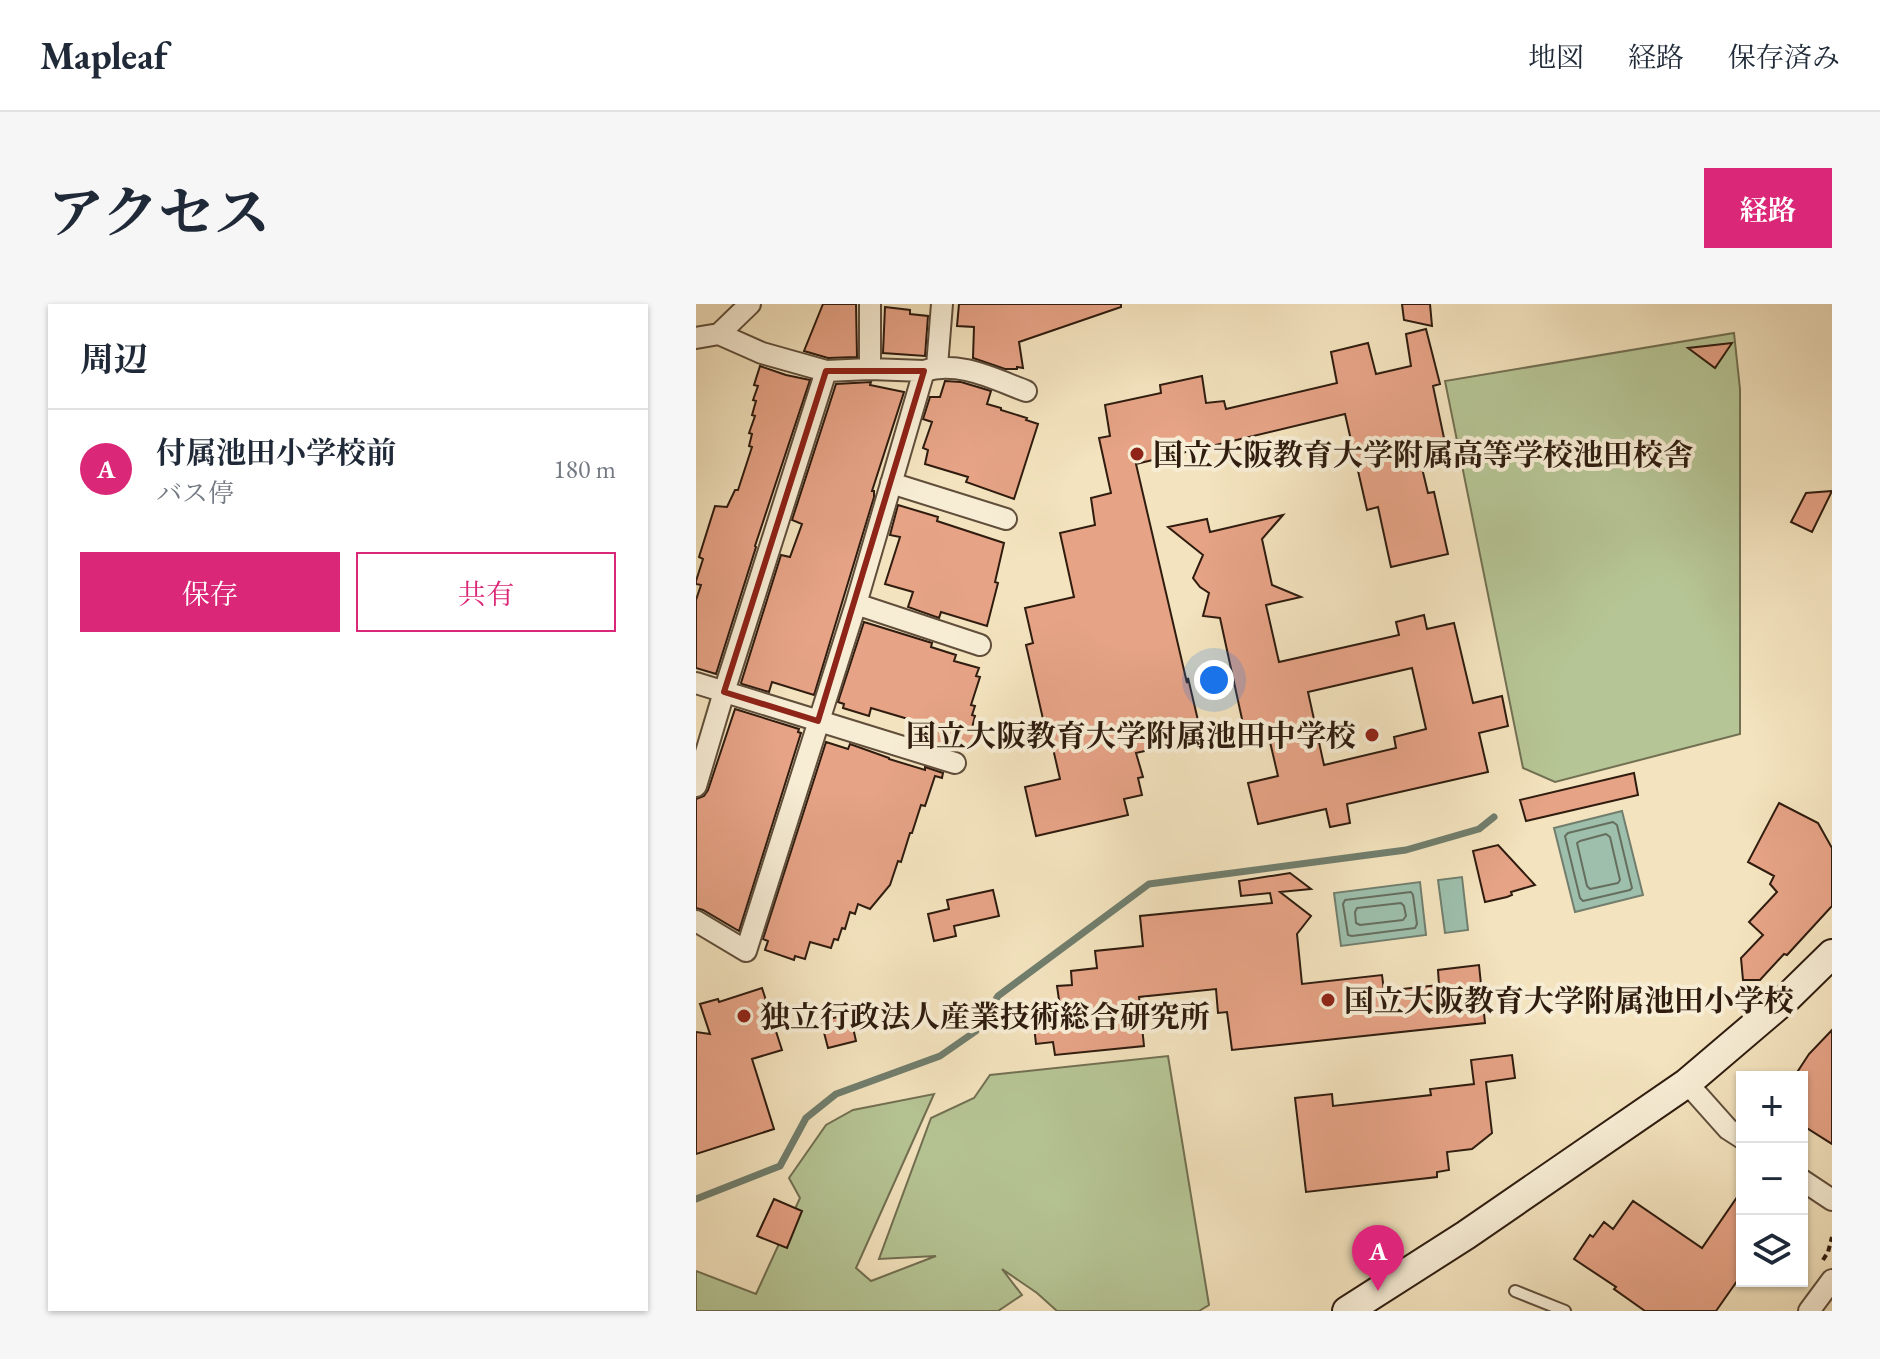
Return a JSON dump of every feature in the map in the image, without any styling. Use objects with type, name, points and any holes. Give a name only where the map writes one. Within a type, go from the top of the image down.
[{"type":"street","points":[[719,334],[750,304]]},
{"type":"street","points":[[870,304],[870,369]]},
{"type":"street","points":[[696,921],[746,951],[891,483],[930,368],[942,304]]},
{"type":"street","points":[[696,338],[719,334],[762,353],[826,371],[930,368],[977,372],[1026,391]]},
{"type":"street","points":[[696,786],[826,371]]},
{"type":"street","points":[[891,483],[1006,519]]},
{"type":"street","points":[[856,604],[980,645]]},
{"type":"street","points":[[696,683],[955,763]]},
{"type":"street","points":[[1347,1311],[1466,1235],[1687,1083],[1788,997],[1832,954]]},
{"type":"street","points":[[1687,1083],[1736,1134]]},
{"type":"street","points":[[1808,1184],[1832,1200]]},
{"type":"street","points":[[1809,1311],[1832,1280]]},
{"type":"lane","points":[[1515,1291],[1565,1311]]},
{"type":"highlighted area","points":[[826,371],[924,371],[818,721],[724,692]]},
{"type":"shaded area","points":[[1734,333],[1740,389],[1740,734],[1555,782],[1523,768],[1445,381]]},
{"type":"shaded area","points":[[1168,1056],[1209,1305],[1199,1311],[1057,1311],[1002,1269],[1022,1295],[998,1311],[696,1311],[696,1271],[756,1294],[800,1198],[789,1178],[826,1125],[853,1110],[934,1094],[856,1268],[871,1281],[936,1256],[879,1259],[931,1118],[974,1098],[990,1075]]},
{"type":"water","points":[[1622,811],[1643,895],[1575,912],[1554,828]]},
{"type":"water","points":[[1462,877],[1468,930],[1445,933],[1438,880]]},
{"type":"water","points":[[1420,882],[1426,935],[1341,946],[1334,893]]},
{"type":"building","points":[[823,304],[856,304],[857,357],[828,358],[804,351]]},
{"type":"building","points":[[959,304],[1121,304],[1121,307],[1019,342],[1023,368],[1005,369],[973,358],[974,327],[957,326]]},
{"type":"building","points":[[1402,304],[1430,304],[1432,326],[1404,320]]},
{"type":"building","points":[[885,307],[928,316],[925,356],[883,353]]},
{"type":"building","points":[[1426,329],[1440,384],[1433,386],[1444,438],[1416,443],[1428,493],[1434,492],[1448,554],[1391,567],[1378,507],[1367,510],[1345,414],[1136,464],[1201,733],[1196,734],[1197,739],[1136,753],[1143,777],[1138,778],[1142,795],[1124,799],[1128,815],[1036,836],[1025,787],[1060,779],[1026,645],[1033,643],[1025,608],[1074,597],[1060,533],[1095,525],[1091,498],[1111,493],[1099,438],[1110,436],[1105,405],[1161,393],[1160,385],[1202,376],[1206,403],[1224,401],[1226,409],[1337,383],[1331,352],[1368,343],[1376,374],[1411,366],[1406,334]]},
{"type":"building","points":[[1732,343],[1715,368],[1688,348]]},
{"type":"building","points":[[760,366],[810,380],[716,674],[696,668],[696,600],[701,585],[696,581],[703,559],[699,557],[715,506],[727,507],[735,490],[738,490],[752,447],[749,446],[752,434],[749,433],[755,416],[752,415],[756,401],[753,400],[758,386],[754,385]]},
{"type":"building","points":[[945,381],[961,382],[991,391],[987,404],[1038,424],[1014,499],[966,482],[968,477],[925,464],[928,450],[923,448],[932,422],[923,419],[930,397],[940,397]]},
{"type":"building","points":[[871,382],[870,385],[904,392],[872,491],[874,497],[814,695],[772,682],[769,692],[742,684],[781,555],[790,557],[802,524],[792,520],[836,384]]},
{"type":"building","points":[[1832,491],[1812,532],[1791,522],[1806,493]]},
{"type":"building","points":[[898,505],[1004,543],[987,626],[941,612],[939,618],[908,607],[913,592],[885,584],[900,537],[890,535]]},
{"type":"building","name":"国立大阪教育大学附属池田中学校","points":[[1283,515],[1262,539],[1272,585],[1301,597],[1266,605],[1279,662],[1399,635],[1396,622],[1424,615],[1427,629],[1454,623],[1473,703],[1502,696],[1508,726],[1479,733],[1488,772],[1347,804],[1350,823],[1330,827],[1326,809],[1258,824],[1248,783],[1278,776],[1270,742],[1265,743],[1264,739],[1247,742],[1220,618],[1203,616],[1209,593],[1193,578],[1203,555],[1168,527],[1207,519],[1210,532]],"holes":[[[1412,668],[1426,729],[1394,737],[1396,748],[1324,765],[1308,692]]]},
{"type":"building","points":[[864,622],[932,643],[931,647],[956,655],[954,661],[979,668],[976,676],[980,677],[971,705],[975,706],[972,728],[975,734],[970,750],[932,742],[933,735],[906,725],[908,719],[871,708],[869,716],[843,708],[844,704],[838,702]]},
{"type":"building","points":[[735,709],[799,729],[801,733],[739,931],[696,908],[696,799],[708,790]]},
{"type":"building","points":[[826,742],[848,749],[850,744],[889,759],[943,773],[942,778],[935,776],[925,806],[921,805],[890,885],[870,909],[858,904],[855,914],[850,912],[845,929],[842,928],[831,948],[810,942],[805,959],[795,956],[794,960],[765,950],[768,941],[763,939]]},
{"type":"building","points":[[1634,773],[1638,795],[1526,821],[1520,800]]},
{"type":"building","points":[[1779,803],[1818,823],[1832,848],[1832,906],[1760,980],[1743,980],[1741,958],[1763,935],[1749,922],[1777,892],[1770,884],[1774,876],[1748,862]]},
{"type":"building","points":[[1498,845],[1535,885],[1485,902],[1473,851]]},
{"type":"building","points":[[1290,873],[1311,889],[1280,892],[1311,916],[1297,934],[1302,984],[1382,975],[1384,991],[1439,985],[1438,970],[1479,965],[1485,1023],[1232,1050],[1227,1012],[1218,1013],[1216,989],[1139,997],[1144,1046],[1055,1055],[1053,1042],[1036,1044],[1033,1017],[1049,1016],[1048,1002],[1059,1000],[1057,986],[1072,985],[1071,971],[1097,968],[1095,951],[1143,946],[1140,916],[1272,903],[1270,893],[1241,896],[1239,881]]},
{"type":"building","points":[[993,890],[999,916],[954,926],[956,936],[934,941],[928,914],[949,909],[947,900]]},
{"type":"building","points":[[762,988],[782,1050],[752,1059],[774,1129],[696,1154],[696,1032],[710,1034],[700,1004],[718,999],[719,1002]]},
{"type":"building","points":[[850,1014],[856,1041],[828,1048],[821,1021]]},
{"type":"building","points":[[1832,1030],[1832,1144],[1808,1129],[1808,1071],[1798,1071]]},
{"type":"building","points":[[1512,1055],[1515,1078],[1486,1082],[1492,1133],[1472,1149],[1447,1152],[1449,1170],[1437,1172],[1437,1177],[1306,1192],[1295,1098],[1332,1094],[1333,1106],[1431,1095],[1430,1089],[1474,1084],[1471,1060]]},
{"type":"building","points":[[774,1199],[802,1211],[787,1248],[757,1236]]},
{"type":"building","points":[[1736,1199],[1736,1283],[1716,1311],[1645,1311],[1574,1259],[1590,1235],[1593,1237],[1604,1222],[1613,1229],[1633,1201],[1702,1248]]},
{"type":"waterway","points":[[696,1199],[780,1166],[806,1118],[836,1094],[940,1056],[976,1031],[998,996],[1149,884],[1406,850],[1479,829],[1494,817]]},
{"type":"place","name":"国立大阪教育大学附属高等学校池田校舎","points":[[1137,454]]},
{"type":"place","name":"国立大阪教育大学附属池田中学校","points":[[1372,735]]},
{"type":"place","name":"国立大阪教育大学附属池田小学校","points":[[1328,1000]]},
{"type":"place","name":"独立行政法人産業技術総合研究所","points":[[744,1016]]},
{"type":"place","name":"付属池田小学校前","points":[[1378,1291]]}]
